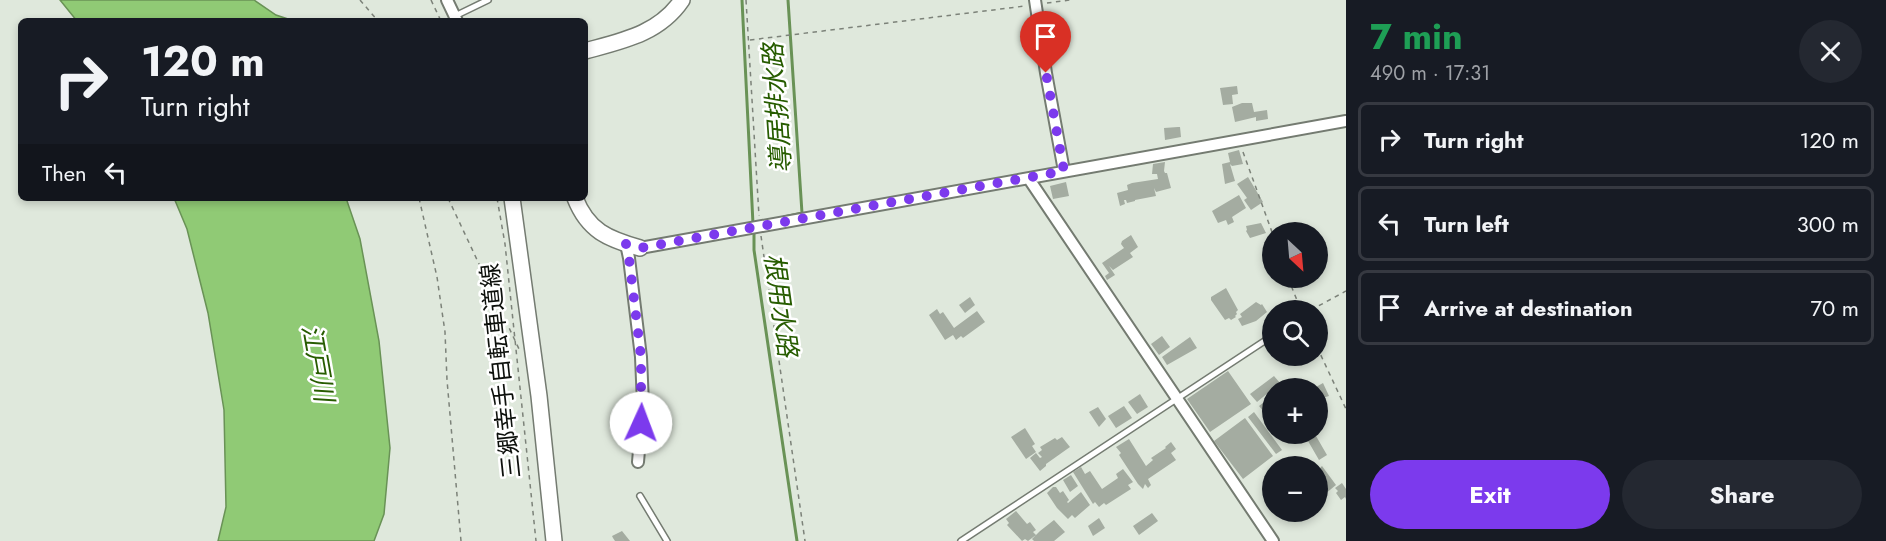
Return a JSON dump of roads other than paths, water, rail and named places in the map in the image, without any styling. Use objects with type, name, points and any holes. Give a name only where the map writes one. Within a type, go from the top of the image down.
[{"type":"street","points":[[447,0],[456,18]]},
{"type":"street","points":[[588,50],[634,38],[653,28],[669,16],[682,0]]},
{"type":"street","points":[[1035,2],[1064,171]]},
{"type":"street","points":[[576,201],[584,218],[599,232],[616,242],[633,246],[760,227],[1346,121]]},
{"type":"street","points":[[1029,179],[1273,541]]},
{"type":"street","points":[[512,201],[537,384],[554,541]]},
{"type":"street","points":[[633,246],[629,258],[641,357],[643,404],[638,462]]},
{"type":"lane","points":[[456,18],[488,0]]},
{"type":"lane","points":[[961,541],[1262,343]]},
{"type":"lane","points":[[640,496],[667,541]]},
{"type":"water","points":[[60,0],[254,0],[276,15],[285,18],[75,18]]},
{"type":"water","name":"江戸川","points":[[175,201],[347,201],[360,239],[379,341],[390,448],[384,514],[374,541],[218,541],[226,507],[224,410],[208,313],[187,229]]},
{"type":"waterway","name":"根用水路","points":[[742,0],[753,224]]},
{"type":"waterway","name":"導居排水路","points":[[784,217],[802,213],[788,0]]},
{"type":"waterway","name":"根用水路","points":[[754,231],[754,250],[797,541]]}]
